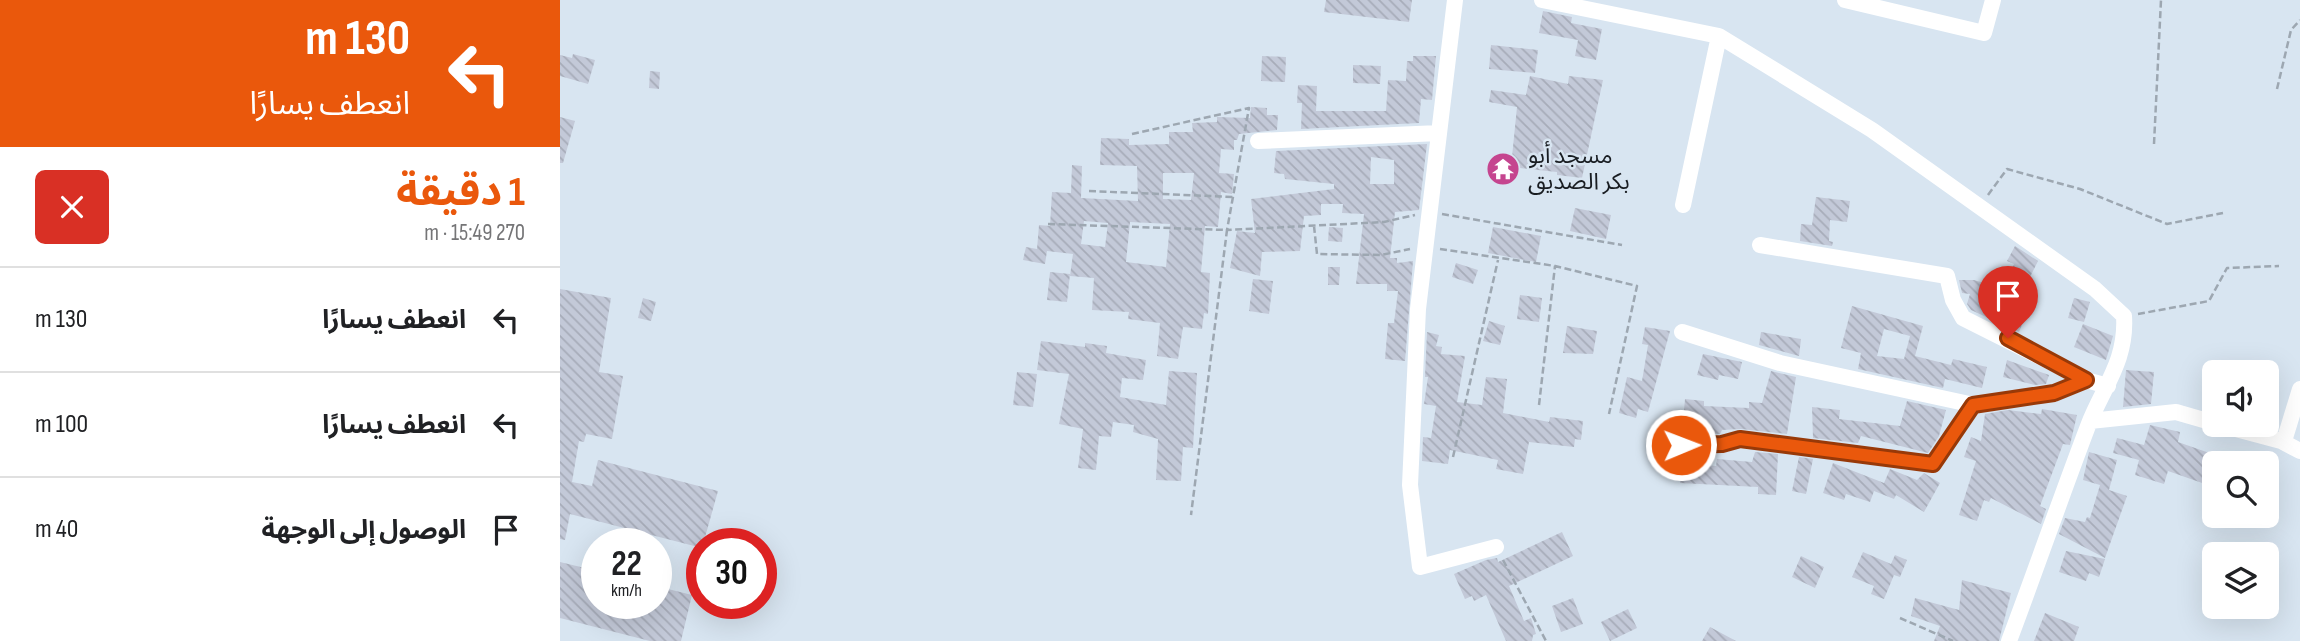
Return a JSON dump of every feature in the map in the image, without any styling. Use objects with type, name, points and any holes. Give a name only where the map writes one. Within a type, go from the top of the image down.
[{"type":"street","points":[[1455,0],[1418,309],[1410,485],[1420,566],[1496,547]]},
{"type":"street","points":[[1542,0],[1719,36],[1872,131],[1981,206],[2095,289],[2124,316],[2126,340],[2108,386],[2090,421],[2009,641]]},
{"type":"street","points":[[1845,0],[1984,33],[1993,0]]},
{"type":"street","points":[[1683,205],[1719,36]]},
{"type":"street","points":[[1258,141],[1439,133]]},
{"type":"street","points":[[1760,245],[1947,276],[1952,300],[1963,318],[2086,380],[2108,386]]},
{"type":"street","points":[[1682,331],[1780,363],[1973,405],[2054,393],[2086,380]]},
{"type":"street","points":[[2281,441],[2285,438],[2300,389]]},
{"type":"street","points":[[1681,445],[1722,444],[1740,439],[1933,464],[1973,405]]},
{"type":"street","points":[[2090,421],[2176,412],[2202,420]]},
{"type":"street","points":[[2266,437],[2300,451]]},
{"type":"path","points":[[2154,144],[2161,0]]},
{"type":"path","points":[[2277,89],[2291,30],[2300,20]]},
{"type":"path","points":[[1132,134],[1249,108],[1227,230],[1191,514]]},
{"type":"path","points":[[1981,206],[2007,169],[2080,189],[2167,224],[2223,213]]},
{"type":"path","points":[[1089,191],[1233,197]]},
{"type":"path","points":[[1048,225],[1227,230],[1384,222],[1429,211],[1622,245]]},
{"type":"path","points":[[1314,226],[1317,254],[1381,255],[1425,246],[1498,260],[1555,266],[1637,286],[1609,414]]},
{"type":"path","points":[[1453,457],[1498,260]]},
{"type":"path","points":[[1539,405],[1555,266]]},
{"type":"path","points":[[2124,316],[2209,301],[2227,268],[2279,266]]},
{"type":"path","points":[[1496,547],[1546,641]]},
{"type":"path","points":[[1900,618],[1953,641]]},
{"type":"building","points":[[1326,0],[1412,0],[1409,22],[1324,12]]},
{"type":"building","points":[[1543,11],[1572,17],[1571,23],[1602,29],[1596,60],[1575,56],[1578,40],[1539,33]]},
{"type":"building","points":[[1491,45],[1538,50],[1535,73],[1489,69]]},
{"type":"building","points":[[573,54],[595,60],[588,84],[560,76],[560,55],[572,58]]},
{"type":"building","points":[[1262,56],[1286,57],[1285,82],[1261,81]]},
{"type":"building","points":[[1413,56],[1436,56],[1432,100],[1421,99],[1419,123],[1301,129],[1302,103],[1297,103],[1298,85],[1317,86],[1316,111],[1386,111],[1388,80],[1406,81],[1407,61],[1413,61]]},
{"type":"building","points":[[1353,65],[1381,66],[1380,84],[1353,83]]},
{"type":"building","points":[[650,71],[660,72],[659,89],[649,88]]},
{"type":"building","points":[[1530,76],[1568,84],[1569,76],[1603,80],[1582,178],[1557,175],[1557,172],[1511,167],[1517,107],[1489,102],[1491,90],[1526,95]]},
{"type":"building","points":[[1251,107],[1267,108],[1267,115],[1278,115],[1277,130],[1239,134],[1237,140],[1234,140],[1234,150],[1221,149],[1219,173],[1234,174],[1232,194],[1221,192],[1218,227],[1205,226],[1201,272],[1210,273],[1208,314],[1204,313],[1202,329],[1183,327],[1178,359],[1157,356],[1160,323],[1128,319],[1129,312],[1092,310],[1094,278],[1070,276],[1073,254],[1047,251],[1045,264],[1023,260],[1026,247],[1037,249],[1039,225],[1050,226],[1052,192],[1071,193],[1072,165],[1082,166],[1081,198],[1138,201],[1137,166],[1100,165],[1101,138],[1129,139],[1129,145],[1169,144],[1169,132],[1193,132],[1192,123],[1217,122],[1217,117],[1250,118]],"holes":[[[1163,173],[1194,173],[1191,200],[1163,199]],[[1084,221],[1108,223],[1105,247],[1081,244]],[[1130,222],[1170,224],[1166,267],[1126,262]]]},
{"type":"building","points":[[560,117],[575,121],[563,163],[560,163]]},
{"type":"building","points":[[1427,144],[1419,210],[1395,212],[1390,258],[1397,258],[1397,263],[1413,261],[1405,361],[1385,359],[1388,323],[1394,323],[1398,291],[1387,291],[1387,284],[1356,284],[1364,214],[1342,213],[1343,204],[1321,204],[1321,215],[1304,216],[1300,251],[1262,252],[1260,276],[1230,268],[1237,231],[1255,233],[1251,199],[1334,189],[1334,184],[1285,179],[1284,174],[1274,173],[1276,151]],"holes":[[[1371,157],[1394,160],[1394,184],[1370,184]]]},
{"type":"building","points":[[1816,197],[1850,201],[1847,222],[1830,220],[1829,241],[1833,242],[1832,246],[1800,241],[1801,224],[1812,225]]},
{"type":"building","points":[[1575,208],[1611,215],[1606,239],[1570,231]]},
{"type":"building","points":[[1329,227],[1343,228],[1342,242],[1328,241]]},
{"type":"building","points":[[1493,227],[1541,236],[1536,262],[1488,253]]},
{"type":"building","points":[[2015,246],[2038,261],[2025,287],[2036,291],[2019,332],[1971,310],[1967,304],[1970,294],[1962,293],[1959,280],[1974,280],[2004,289],[2014,264],[2007,261]]},
{"type":"building","points":[[1456,263],[1478,270],[1473,284],[1452,277]]},
{"type":"building","points":[[1328,267],[1340,267],[1339,285],[1328,285]]},
{"type":"building","points":[[1050,272],[1070,274],[1067,302],[1047,300]]},
{"type":"building","points":[[1253,279],[1273,281],[1269,314],[1249,311]]},
{"type":"building","points":[[560,289],[611,298],[599,372],[623,376],[612,439],[586,434],[584,442],[579,441],[572,482],[592,486],[598,460],[718,491],[708,528],[686,528],[686,544],[672,540],[672,528],[624,528],[570,514],[565,540],[560,539]]},
{"type":"building","points":[[1520,295],[1542,298],[1539,322],[1517,319]]},
{"type":"building","points":[[643,298],[656,302],[651,321],[638,318]]},
{"type":"building","points":[[2074,298],[2090,302],[2084,322],[2068,318]]},
{"type":"building","points":[[1852,306],[1923,326],[1915,356],[1951,365],[1953,359],[1987,367],[1982,388],[1945,379],[1943,388],[1858,369],[1861,353],[1841,348]],"holes":[[[1884,329],[1910,336],[1904,359],[1877,356]]]},
{"type":"building","points":[[1489,321],[1505,326],[1500,345],[1483,341]]},
{"type":"building","points":[[2083,324],[2113,336],[2106,360],[2074,347]]},
{"type":"building","points":[[1567,326],[1597,331],[1593,354],[1563,353]]},
{"type":"building","points":[[1645,327],[1670,331],[1648,412],[1638,409],[1636,418],[1619,413],[1627,377],[1642,381],[1648,345],[1642,344]]},
{"type":"building","points":[[1427,332],[1439,335],[1436,346],[1442,347],[1441,354],[1465,356],[1457,402],[1482,405],[1486,377],[1507,379],[1503,413],[1549,422],[1550,417],[1583,421],[1581,440],[1575,439],[1574,447],[1529,442],[1523,474],[1496,469],[1498,460],[1450,450],[1448,464],[1422,461],[1423,437],[1431,438],[1436,406],[1424,404],[1428,377],[1425,377]]},
{"type":"building","points":[[1761,332],[1801,339],[1799,356],[1759,345]]},
{"type":"building","points":[[1041,341],[1085,347],[1085,343],[1107,346],[1106,353],[1146,360],[1143,380],[1122,378],[1120,397],[1166,405],[1169,371],[1197,373],[1193,448],[1183,447],[1181,481],[1156,480],[1158,439],[1133,432],[1134,425],[1113,422],[1111,437],[1099,436],[1096,470],[1078,468],[1083,429],[1059,424],[1069,374],[1037,370]]},
{"type":"building","points":[[1703,354],[1742,362],[1738,379],[1719,375],[1718,380],[1697,375]]},
{"type":"building","points":[[2007,360],[2049,375],[2046,384],[2035,385],[2003,377]]},
{"type":"building","points":[[2126,370],[2154,372],[2151,404],[2123,407]]},
{"type":"building","points":[[1771,371],[1796,377],[1787,434],[1741,429],[1722,430],[1720,434],[1682,433],[1685,399],[1704,401],[1704,406],[1749,408],[1749,402],[1762,403]]},
{"type":"building","points":[[1017,372],[1037,374],[1033,407],[1013,405]]},
{"type":"building","points":[[1907,401],[1946,410],[1939,436],[1928,453],[1861,436],[1858,443],[1813,438],[1812,407],[1840,410],[1839,419],[1900,426]]},
{"type":"building","points":[[2042,409],[2077,415],[2070,445],[2063,444],[2040,506],[2046,509],[2041,524],[1991,498],[1989,502],[1984,500],[1977,521],[1959,515],[1976,461],[1964,457],[1971,437],[1981,441],[1985,414],[2008,410],[2041,414]]},
{"type":"building","points":[[2150,425],[2180,432],[2178,442],[2204,451],[2202,483],[2168,471],[2164,484],[2135,475],[2139,460],[2113,453],[2117,438],[2144,445]]},
{"type":"building","points":[[1755,452],[1778,454],[1776,495],[1758,494],[1758,487],[1680,483],[1683,463],[1716,466],[1717,459],[1752,462]]},
{"type":"building","points":[[2089,452],[2117,460],[2109,490],[2127,496],[2105,558],[2059,534],[2065,518],[2085,522],[2087,517],[2090,518],[2100,485],[2083,480]]},
{"type":"building","points":[[1799,457],[1813,459],[1806,494],[1792,491]]},
{"type":"building","points":[[1833,463],[1884,483],[1890,469],[1917,480],[1924,473],[1940,483],[1924,512],[1896,495],[1894,499],[1874,491],[1870,502],[1846,494],[1844,500],[1823,493]]},
{"type":"building","points":[[1562,532],[1573,556],[1509,586],[1524,621],[1531,618],[1536,634],[1533,635],[1532,641],[1506,641],[1486,595],[1474,601],[1472,596],[1465,599],[1454,574],[1486,560],[1497,558],[1498,562]]},
{"type":"building","points":[[2066,551],[2105,559],[2099,577],[2089,573],[2086,581],[2059,572]]},
{"type":"building","points":[[1863,552],[1891,564],[1895,555],[1907,560],[1900,577],[1894,575],[1884,599],[1871,594],[1874,586],[1852,577]]},
{"type":"building","points":[[1801,556],[1824,567],[1815,588],[1792,577]]},
{"type":"building","points":[[560,562],[581,567],[581,619],[672,619],[672,590],[686,594],[686,619],[681,641],[650,641],[560,618]]},
{"type":"building","points":[[1962,580],[2011,593],[1999,641],[1934,641],[1940,626],[1911,616],[1915,598],[1959,610]]},
{"type":"building","points":[[1573,598],[1583,624],[1561,632],[1552,606]]},
{"type":"building","points":[[1628,609],[1637,628],[1610,641],[1601,622]]},
{"type":"building","points":[[2045,613],[2079,627],[2074,641],[2034,641]]},
{"type":"building","points":[[1710,627],[1736,641],[1702,641]]},
{"type":"place","name":"مسجد أبو بكر الصديق","points":[[1503,169]]},
{"type":"route","points":[[1681,445],[1722,444],[1740,439],[1933,464],[1973,405],[2054,393],[2086,380],[2008,338]]}]
